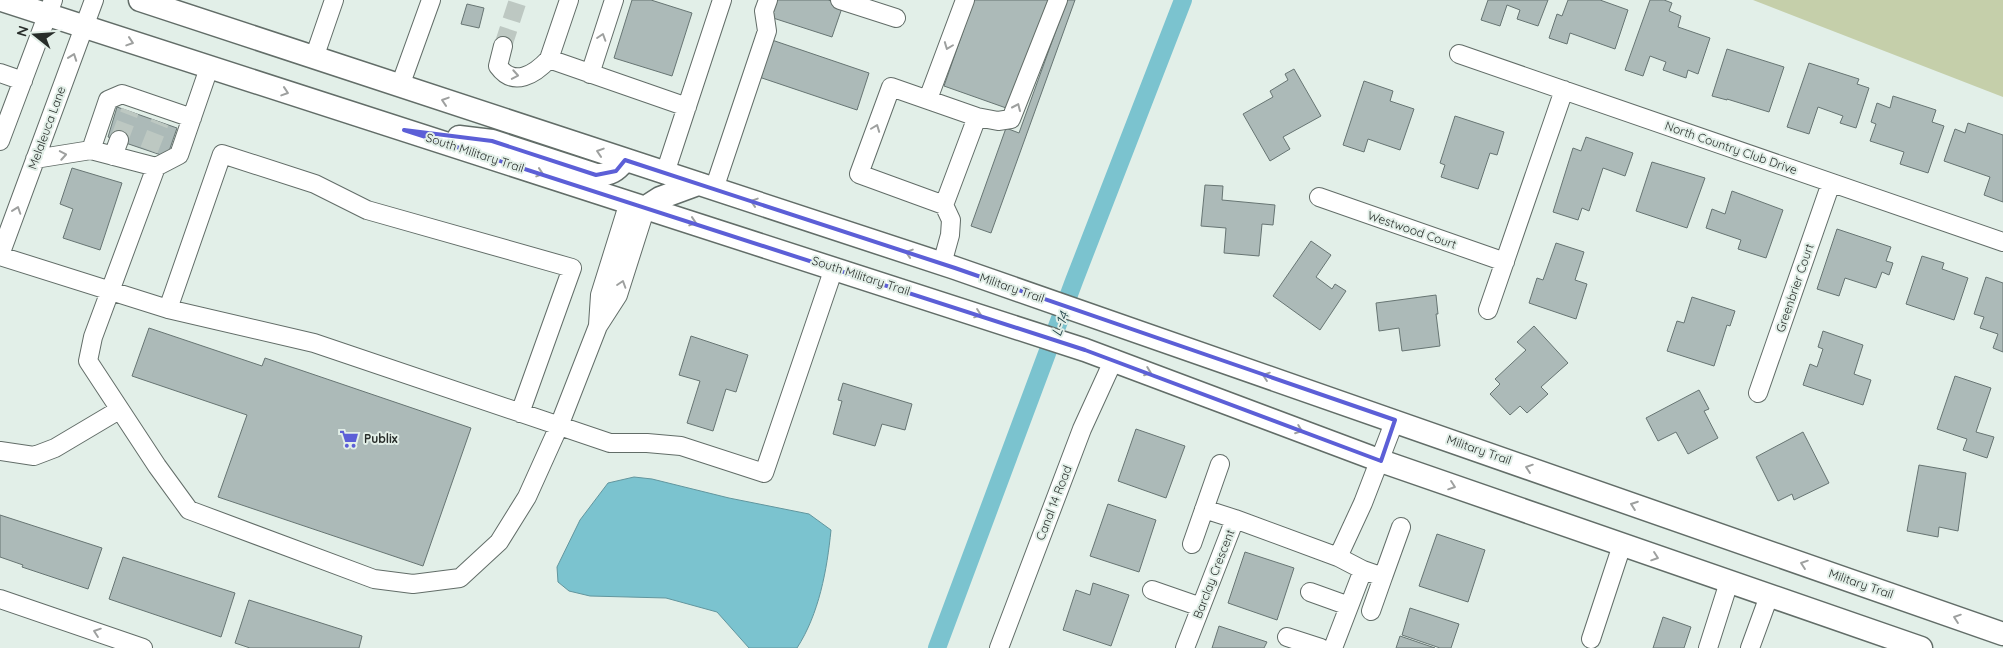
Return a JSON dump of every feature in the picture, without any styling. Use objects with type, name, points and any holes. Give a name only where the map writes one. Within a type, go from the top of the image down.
[{"type":"main road","name":"South Military Trail","points":[[2,0],[50,8],[84,27],[949,304],[1114,360]]},
{"type":"main road","points":[[140,0],[949,266]]},
{"type":"main road","points":[[404,130],[492,141],[596,175],[606,175],[616,171],[625,160]]},
{"type":"main road","points":[[638,205],[706,186]]},
{"type":"main road","name":"Military Trail","points":[[949,266],[1395,420],[2003,634]]},
{"type":"main road","points":[[1114,360],[1381,460],[1622,546],[1921,648]]},
{"type":"street","name":"Melaleuca Lane","points":[[0,256],[34,159],[94,0]]},
{"type":"street","points":[[314,58],[334,0]]},
{"type":"street","points":[[400,86],[431,0]]},
{"type":"street","points":[[503,46],[498,66],[502,72],[511,76],[530,76],[538,71],[550,59],[569,0]]},
{"type":"street","points":[[590,74],[614,0]]},
{"type":"street","points":[[665,173],[722,0]]},
{"type":"street","points":[[706,186],[767,31],[764,11],[768,0]]},
{"type":"street","points":[[840,0],[896,18]]},
{"type":"street","points":[[928,99],[965,0]]},
{"type":"street","points":[[949,266],[951,220],[944,206],[859,174],[891,87],[977,117],[998,122],[1011,119],[1019,103],[1058,0]]},
{"type":"street","points":[[0,141],[50,8]]},
{"type":"street","name":"North Country Club Drive","points":[[1459,54],[2003,242]]},
{"type":"street","points":[[550,59],[687,107]]},
{"type":"street","points":[[34,159],[116,148],[150,161],[179,155],[209,68]]},
{"type":"street","points":[[0,73],[23,81]]},
{"type":"street","points":[[1488,310],[1564,90]]},
{"type":"street","points":[[91,150],[108,100],[122,94],[132,105],[162,115],[192,118]]},
{"type":"street","points":[[944,206],[977,117]]},
{"type":"street","points":[[168,308],[222,154],[315,184],[366,210],[572,268],[520,413]]},
{"type":"street","points":[[150,161],[111,291],[93,337],[88,361],[119,410],[189,510],[374,579],[413,584],[460,578],[499,542],[528,497],[598,326],[618,295],[638,205]]},
{"type":"street","name":"Greenbrier Court","points":[[1758,393],[1831,183]]},
{"type":"street","name":"Westwood Court","points":[[1319,198],[1505,262]]},
{"type":"street","points":[[0,256],[168,308],[314,343],[610,442],[681,446],[764,473],[834,268]]},
{"type":"street","name":"Canal 14 Road","points":[[999,648],[1082,429],[1114,360]]},
{"type":"street","points":[[0,452],[34,456],[55,448],[119,410]]},
{"type":"street","points":[[1338,557],[1381,460],[1395,420]]},
{"type":"street","points":[[1192,544],[1220,464]]},
{"type":"street","points":[[1204,509],[1235,519]]},
{"type":"street","name":"Barclay Crescent","points":[[1185,648],[1235,519],[1338,557],[1363,570],[1383,577]]},
{"type":"street","points":[[1371,611],[1401,526]]},
{"type":"street","points":[[1591,640],[1622,546]]},
{"type":"street","points":[[1333,648],[1363,570]]},
{"type":"street","points":[[1708,648],[1729,582]]},
{"type":"street","points":[[1152,590],[1201,607]]},
{"type":"street","points":[[1310,592],[1349,606]]},
{"type":"street","points":[[1750,648],[1769,596]]},
{"type":"street","points":[[0,599],[143,648]]},
{"type":"street","points":[[1287,637],[1321,648]]},
{"type":"highlighted area","points":[[404,130],[492,141],[596,175],[616,171],[625,160],[955,268],[1395,420],[1381,461],[1085,350]]},
{"type":"green space","points":[[1753,0],[2003,0],[2003,97]]},
{"type":"water","points":[[634,477],[652,479],[729,498],[809,514],[831,530],[821,591],[811,621],[797,648],[749,648],[717,612],[666,598],[590,596],[569,591],[558,582],[557,567],[580,520],[608,483]]},
{"type":"building","points":[[632,0],[651,0],[692,13],[672,76],[614,58]]},
{"type":"building","points":[[775,0],[828,0],[843,5],[832,37],[770,17]]},
{"type":"building","points":[[974,0],[1048,0],[1009,109],[944,86]]},
{"type":"building","points":[[1067,0],[1075,0],[991,233],[971,226],[1006,128],[1019,133]]},
{"type":"building","points":[[1488,0],[1548,0],[1538,26],[1517,19],[1520,10],[1507,5],[1500,26],[1481,20]]},
{"type":"building","points":[[1568,0],[1600,0],[1628,10],[1615,49],[1570,33],[1567,44],[1549,38],[1557,14],[1562,16]]},
{"type":"building","points":[[1650,0],[1664,0],[1672,3],[1669,11],[1681,16],[1678,27],[1710,38],[1698,74],[1688,70],[1686,78],[1663,70],[1666,62],[1650,56],[1643,76],[1625,70]]},
{"type":"building","points":[[467,4],[484,8],[479,28],[461,24]]},
{"type":"building","points":[[769,39],[869,73],[857,110],[756,76]]},
{"type":"building","points":[[1727,49],[1784,67],[1769,112],[1712,96]]},
{"type":"building","points":[[1809,63],[1859,79],[1857,84],[1869,88],[1856,128],[1840,123],[1843,116],[1818,107],[1809,134],[1787,127]]},
{"type":"building","points":[[1294,69],[1321,116],[1283,137],[1290,149],[1270,161],[1243,114],[1273,97],[1270,91],[1288,80],[1285,74]]},
{"type":"building","points":[[1364,81],[1393,91],[1390,101],[1414,109],[1400,150],[1368,139],[1364,152],[1343,145]]},
{"type":"building","points":[[1893,96],[1936,110],[1932,122],[1944,126],[1928,173],[1900,164],[1904,152],[1870,141],[1876,124],[1871,122],[1877,103],[1890,108]]},
{"type":"building","points":[[117,107],[177,128],[167,157],[108,137]]},
{"type":"building","points":[[1455,116],[1504,132],[1497,155],[1490,153],[1478,189],[1441,177],[1445,165],[1440,163]]},
{"type":"building","points":[[1968,123],[2003,135],[2003,202],[1984,195],[1990,177],[1944,161],[1955,129],[1965,133]]},
{"type":"building","points":[[1586,137],[1633,153],[1625,176],[1603,168],[1589,211],[1582,208],[1578,220],[1553,212],[1573,148],[1581,151]]},
{"type":"building","points":[[1652,162],[1705,178],[1687,228],[1636,211]]},
{"type":"building","points":[[72,168],[122,183],[100,250],[63,238],[73,209],[60,204]]},
{"type":"building","points":[[1205,185],[1223,186],[1222,200],[1275,205],[1273,225],[1262,224],[1259,256],[1224,253],[1226,228],[1201,226]]},
{"type":"building","points":[[1732,191],[1783,210],[1766,258],[1738,249],[1741,240],[1706,228],[1712,209],[1725,214]]},
{"type":"building","points":[[1837,229],[1891,247],[1886,261],[1893,263],[1889,275],[1882,272],[1876,288],[1845,278],[1839,296],[1817,289]]},
{"type":"building","points":[[1311,241],[1331,255],[1316,277],[1332,289],[1335,284],[1346,291],[1320,330],[1273,296]]},
{"type":"building","points":[[1556,243],[1584,252],[1575,280],[1587,284],[1576,319],[1529,303],[1537,278],[1543,280]]},
{"type":"building","points":[[1922,256],[1944,263],[1942,269],[1968,278],[1954,320],[1906,304]]},
{"type":"building","points":[[1986,277],[2003,283],[2003,352],[1993,348],[1998,334],[1980,328],[1984,317],[1974,314]]},
{"type":"building","points":[[1436,295],[1440,346],[1402,351],[1399,328],[1379,331],[1376,303]]},
{"type":"building","points":[[1692,297],[1735,311],[1730,326],[1727,325],[1714,366],[1667,351],[1677,321],[1684,323]]},
{"type":"building","points":[[1534,326],[1568,363],[1541,387],[1548,394],[1527,413],[1520,406],[1510,415],[1490,394],[1500,384],[1495,379],[1526,350],[1517,342]]},
{"type":"building","points":[[149,328],[262,366],[265,358],[471,428],[423,566],[218,497],[247,415],[132,376]]},
{"type":"building","points":[[1823,331],[1863,345],[1854,374],[1871,380],[1863,405],[1803,385],[1810,364],[1817,367],[1823,349],[1818,347]]},
{"type":"building","points":[[691,336],[748,355],[736,392],[726,389],[713,431],[687,423],[700,381],[679,375]]},
{"type":"building","points":[[1955,376],[1991,388],[1976,432],[1994,437],[1987,458],[1963,450],[1967,439],[1937,429]]},
{"type":"building","points":[[843,383],[912,404],[905,430],[882,424],[875,446],[833,434],[842,401],[838,400]]},
{"type":"building","points":[[1699,390],[1709,409],[1704,411],[1718,438],[1688,454],[1676,432],[1658,441],[1646,418]]},
{"type":"building","points":[[1136,429],[1185,446],[1166,498],[1118,481]]},
{"type":"building","points":[[1803,432],[1829,483],[1794,500],[1792,494],[1778,501],[1756,457]]},
{"type":"building","points":[[1919,465],[1966,473],[1958,531],[1939,527],[1938,537],[1907,531]]},
{"type":"building","points":[[1108,504],[1156,520],[1139,572],[1090,556]]},
{"type":"building","points":[[0,515],[102,548],[88,589],[22,567],[23,565],[0,557]]},
{"type":"building","points":[[1437,534],[1485,550],[1468,602],[1419,586]]},
{"type":"building","points":[[1245,552],[1294,568],[1277,620],[1228,603]]},
{"type":"building","points":[[123,557],[235,593],[221,637],[109,599]]},
{"type":"building","points":[[1093,583],[1129,595],[1111,646],[1063,630],[1076,590],[1090,595]]},
{"type":"building","points":[[249,600],[362,636],[359,648],[250,648],[235,643]]},
{"type":"building","points":[[1410,608],[1459,624],[1451,648],[1440,648],[1402,635]]},
{"type":"building","points":[[1663,617],[1691,627],[1684,648],[1653,648]]},
{"type":"building","points":[[1219,626],[1267,642],[1264,648],[1212,648]]},
{"type":"building","points":[[1400,636],[1435,648],[1396,648]]},
{"type":"waterway","name":"L-14","points":[[937,648],[1074,281],[1183,0]]},
{"type":"tunnel","points":[[503,46],[518,0]]},
{"type":"tunnel","points":[[119,140],[130,111]]},
{"type":"tunnel","points":[[149,150],[160,122]]},
{"type":"place","name":"Publix","points":[[349,439]]}]
